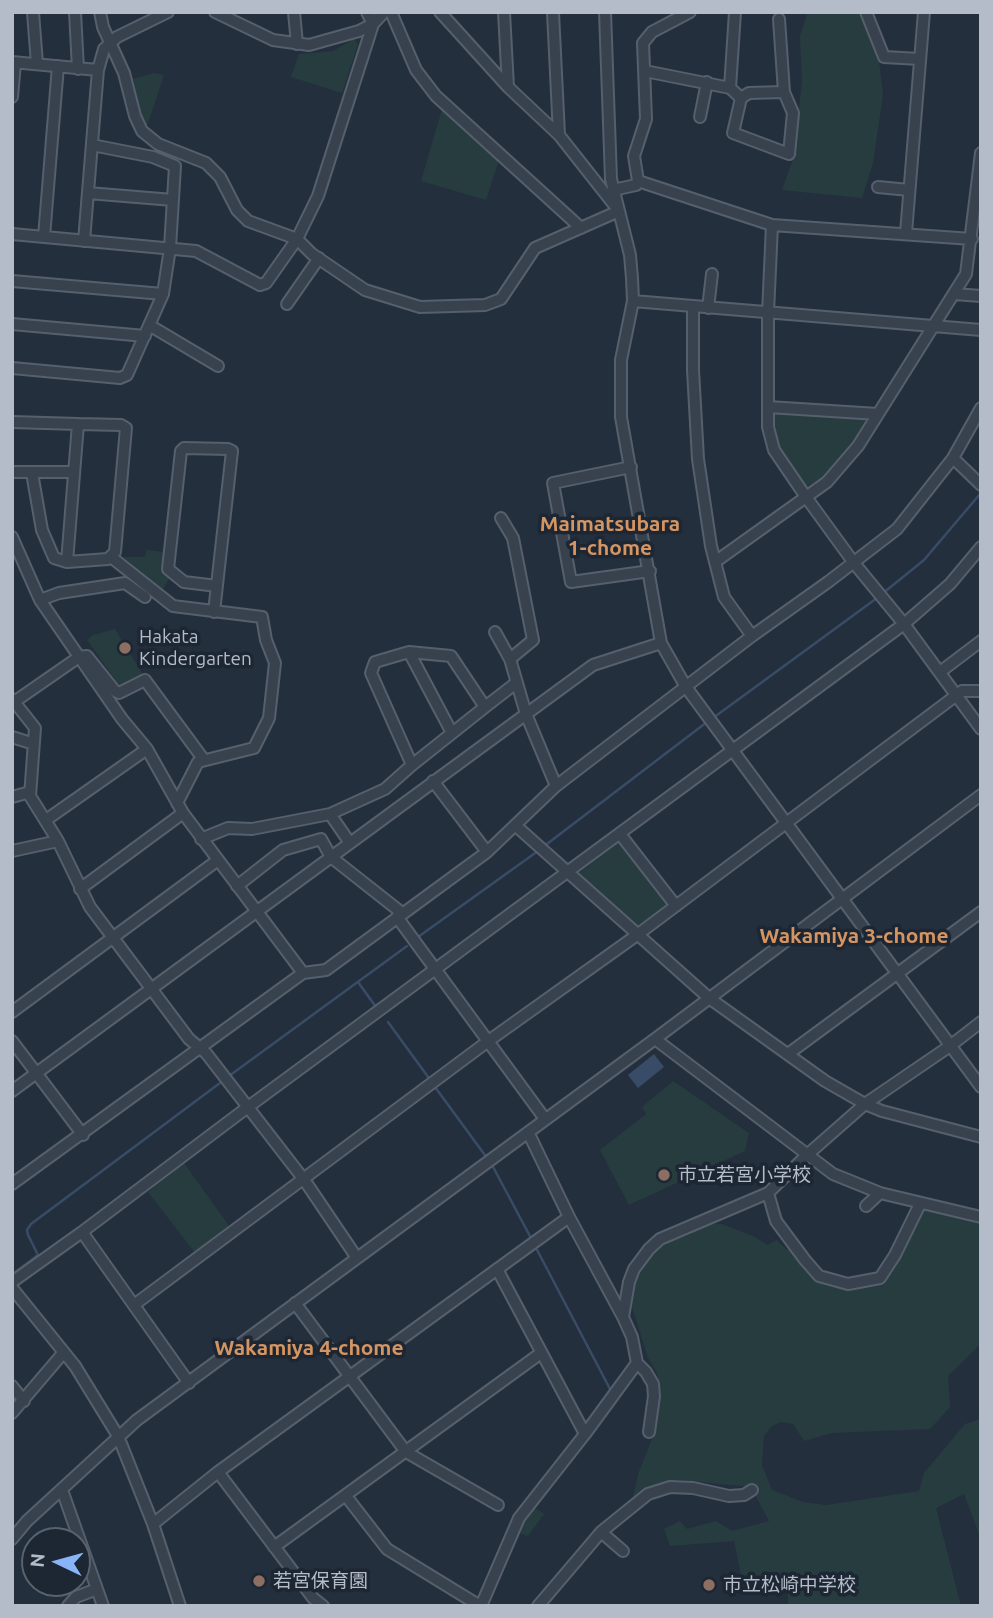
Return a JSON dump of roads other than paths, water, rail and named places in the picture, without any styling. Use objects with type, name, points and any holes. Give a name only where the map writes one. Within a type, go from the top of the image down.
[{"type":"street","points":[[33,12],[37,64]]},
{"type":"street","points":[[75,12],[78,69]]},
{"type":"street","points":[[100,12],[124,73],[135,116],[142,131],[158,144],[206,163],[220,177],[237,210],[248,221],[297,239],[365,290],[420,307],[473,307],[501,299],[536,248],[619,211]]},
{"type":"street","points":[[85,242],[98,70],[104,49],[110,43],[168,12]]},
{"type":"street","points":[[215,12],[273,40],[309,45],[359,31],[373,24],[384,12]]},
{"type":"street","points":[[294,12],[297,44]]},
{"type":"street","points":[[12,234],[196,251],[260,285],[266,283],[297,239],[318,196],[373,24],[367,12]]},
{"type":"street","points":[[391,12],[416,70],[436,96],[581,228]]},
{"type":"street","points":[[440,12],[508,88],[559,135],[619,211]]},
{"type":"street","points":[[503,12],[508,88]]},
{"type":"street","points":[[553,12],[559,135]]},
{"type":"street","points":[[605,12],[613,190],[630,255],[633,301],[621,360],[621,417],[661,643],[685,687],[981,1087]]},
{"type":"street","points":[[613,190],[636,185],[638,181],[634,156],[646,119],[643,43],[646,37],[690,12]]},
{"type":"street","points":[[730,88],[735,12]]},
{"type":"street","points":[[866,12],[884,57],[920,59]]},
{"type":"street","points":[[906,233],[924,12]]},
{"type":"street","points":[[779,19],[784,92],[793,113],[789,154],[733,133],[741,98],[749,93],[784,92]]},
{"type":"street","points":[[12,97],[14,62],[98,70]]},
{"type":"street","points":[[44,237],[58,66]]},
{"type":"street","points":[[645,71],[730,88],[741,98]]},
{"type":"street","points":[[700,117],[707,82]]},
{"type":"street","points":[[12,368],[120,378],[127,375],[163,294],[170,248],[175,166],[153,157],[92,145]]},
{"type":"street","points":[[715,562],[827,482],[858,446],[975,256],[972,239],[981,153]]},
{"type":"street","points":[[638,181],[772,225],[972,239]]},
{"type":"street","points":[[878,187],[909,190]]},
{"type":"street","points":[[88,193],[173,200]]},
{"type":"street","points":[[772,225],[768,313],[768,427],[775,450],[854,563],[904,624],[981,729]]},
{"type":"street","points":[[287,304],[319,258]]},
{"type":"street","points":[[708,308],[712,274]]},
{"type":"street","points":[[12,281],[163,294]]},
{"type":"street","points":[[954,293],[981,296]]},
{"type":"street","points":[[633,301],[935,324],[981,330]]},
{"type":"street","points":[[693,307],[698,459],[715,562],[724,597],[752,635]]},
{"type":"street","points":[[12,324],[147,330],[218,366]]},
{"type":"street","points":[[768,407],[878,414]]},
{"type":"street","points":[[12,1184],[303,973],[326,970],[487,852],[556,786],[752,635],[897,529],[953,458],[981,408]]},
{"type":"street","points":[[12,422],[121,425],[126,428],[115,552],[111,557]]},
{"type":"street","points":[[67,562],[78,424]]},
{"type":"street","points":[[215,612],[232,451],[184,448],[181,451],[168,569],[184,582],[217,586]]},
{"type":"street","points":[[953,458],[981,485]]},
{"type":"street","points":[[631,467],[553,483],[572,582],[650,571]]},
{"type":"street","points":[[12,472],[74,472]]},
{"type":"street","points":[[32,473],[42,530],[54,558],[67,562],[111,557],[173,606],[262,617],[266,640],[275,663],[269,718],[254,748],[198,762],[180,808],[80,889]]},
{"type":"street","points":[[501,518],[513,538],[533,640],[510,659]]},
{"type":"street","points":[[12,537],[40,600],[122,719],[147,749],[201,839],[303,973]]},
{"type":"street","points":[[12,1282],[904,624],[950,584],[981,547]]},
{"type":"street","points":[[40,600],[59,593],[125,583],[145,597]]},
{"type":"street","points":[[495,632],[510,659],[526,714],[556,786]]},
{"type":"street","points":[[940,672],[981,641]]},
{"type":"street","points":[[12,1091],[593,666],[661,643]]},
{"type":"street","points":[[409,652],[452,733]]},
{"type":"street","points":[[412,765],[371,673],[375,662],[409,652],[451,656],[485,707]]},
{"type":"street","points":[[204,760],[145,680],[118,693],[87,656],[79,657],[13,701],[35,728],[30,796],[47,820],[80,889],[189,1039],[206,1053],[304,1181],[357,1258]]},
{"type":"street","points":[[201,839],[228,828],[252,829],[330,814],[385,789],[516,683]]},
{"type":"street","points":[[134,1305],[304,1181],[487,1042],[637,935],[962,691],[981,691]]},
{"type":"street","points":[[12,737],[34,744]]},
{"type":"street","points":[[47,820],[147,749]]},
{"type":"street","points":[[433,781],[487,852]]},
{"type":"street","points":[[12,797],[30,792]]},
{"type":"street","points":[[12,1539],[27,1521],[118,1436],[981,795]]},
{"type":"street","points":[[330,814],[349,843]]},
{"type":"street","points":[[515,825],[709,998],[824,1081],[865,1104],[981,1137]]},
{"type":"street","points":[[620,834],[676,905]]},
{"type":"street","points":[[237,886],[284,850],[321,839],[331,857],[400,915],[487,1042],[545,1119]]},
{"type":"street","points":[[12,851],[58,841]]},
{"type":"street","points":[[12,1012],[218,860]]},
{"type":"street","points":[[788,1054],[981,912]]},
{"type":"street","points":[[623,1317],[634,1269],[660,1239],[768,1193],[865,1104],[950,1046],[981,1021]]},
{"type":"street","points":[[655,1039],[833,1174],[880,1193],[980,1216]]},
{"type":"street","points":[[12,1041],[83,1135]]},
{"type":"street","points":[[528,1132],[569,1217],[623,1317],[632,1337],[637,1363],[653,1384],[649,1432]]},
{"type":"street","points":[[768,1193],[776,1220],[805,1260],[820,1276],[848,1284],[880,1278],[895,1255],[920,1204]]},
{"type":"street","points":[[866,1206],[880,1193]]},
{"type":"street","points":[[153,1524],[218,1472],[569,1217]]},
{"type":"street","points":[[82,1232],[189,1383]]},
{"type":"street","points":[[497,1269],[585,1434]]},
{"type":"street","points":[[12,1288],[75,1366],[118,1436],[153,1524],[180,1606]]},
{"type":"street","points":[[295,1303],[406,1452],[498,1505]]},
{"type":"street","points":[[12,1413],[64,1352]]},
{"type":"street","points":[[274,1547],[541,1353]]},
{"type":"street","points":[[346,1496],[387,1549],[480,1606],[519,1518],[637,1363]]},
{"type":"street","points":[[12,1386],[24,1401]]},
{"type":"street","points":[[218,1472],[313,1598],[323,1606]]},
{"type":"street","points":[[538,1606],[601,1532],[648,1494],[670,1487],[693,1488],[729,1496],[744,1495],[752,1490]]},
{"type":"street","points":[[62,1490],[103,1606]]},
{"type":"street","points":[[601,1532],[623,1550]]},
{"type":"street","points":[[68,1606],[76,1597],[97,1589]]},
{"type":"street","points":[[301,1606],[313,1598]]},
{"type":"water","points":[[654,1054],[664,1067],[638,1088],[628,1075]]},
{"type":"waterway","points":[[882,594],[924,560],[980,494]]},
{"type":"waterway","points":[[713,718],[877,598]]},
{"type":"waterway","points":[[543,847],[707,722]]},
{"type":"waterway","points":[[418,937],[538,851]]},
{"type":"waterway","points":[[229,1076],[407,946]]},
{"type":"waterway","points":[[358,982],[376,1007]]},
{"type":"waterway","points":[[388,1022],[431,1081]]},
{"type":"waterway","points":[[13,1274],[38,1255],[28,1235],[27,1230],[31,1224],[224,1080]]},
{"type":"waterway","points":[[435,1087],[487,1158]]},
{"type":"waterway","points":[[491,1163],[532,1240]]},
{"type":"waterway","points":[[535,1246],[610,1389]]},
{"type":"place","name":"Hakata Kindergarten","points":[[125,648]]},
{"type":"place","name":"市立若宮小学校","points":[[664,1175]]},
{"type":"place","name":"若宮保育園","points":[[259,1581]]},
{"type":"place","name":"市立松崎中学校","points":[[709,1585]]},
{"type":"district","name":"Maimatsubara 1-chome","points":[[610,536]]},
{"type":"district","name":"Wakamiya 3-chome","points":[[854,936]]},
{"type":"district","name":"Wakamiya 4-chome","points":[[309,1348]]}]
